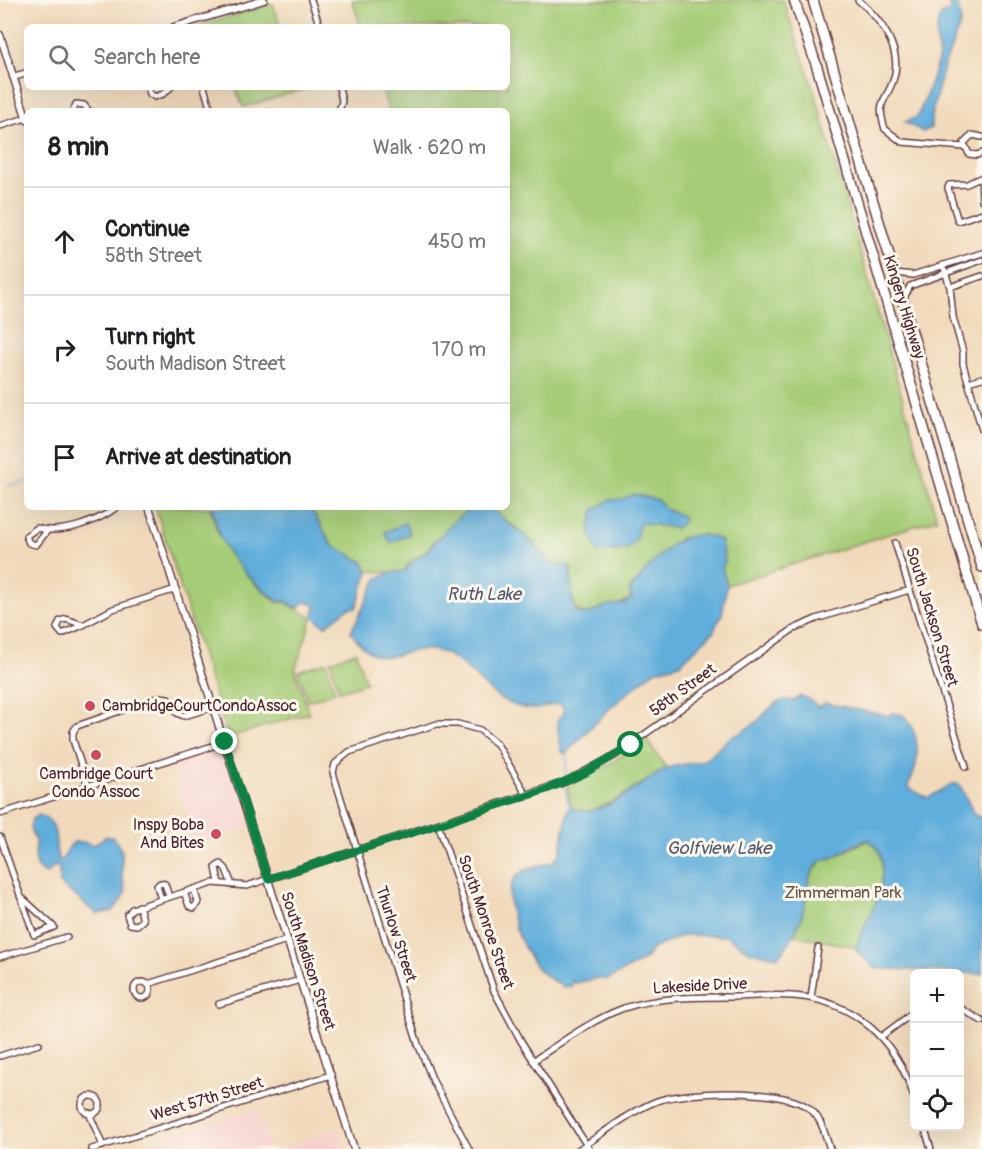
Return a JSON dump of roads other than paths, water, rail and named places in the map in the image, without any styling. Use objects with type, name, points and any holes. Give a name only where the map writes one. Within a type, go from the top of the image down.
[{"type":"highway","name":"Kingery Highway","points":[[794,0],[817,67],[982,624]]},
{"type":"highway","name":"Kingery Highway","points":[[813,0],[982,567]]},
{"type":"street","points":[[191,24],[264,0]]},
{"type":"street","points":[[311,0],[319,24]]},
{"type":"street","points":[[858,0],[887,33],[896,59],[894,78],[883,98],[881,110],[885,129],[902,142],[964,147],[973,155],[982,153]]},
{"type":"street","points":[[0,35],[24,110]]},
{"type":"street","points":[[13,77],[24,74]]},
{"type":"street","points":[[149,90],[155,97],[168,90]]},
{"type":"street","points":[[205,90],[210,108]]},
{"type":"street","points":[[340,90],[342,101],[340,108]]},
{"type":"street","points":[[74,108],[76,104],[84,105],[86,108]]},
{"type":"street","points":[[0,126],[24,120]]},
{"type":"street","points":[[964,147],[969,136],[976,134],[982,137]]},
{"type":"street","points":[[982,200],[982,177],[967,184],[948,185],[958,220],[982,213]]},
{"type":"street","points":[[895,273],[913,275],[982,253]]},
{"type":"street","points":[[904,304],[904,293],[910,286],[982,260]]},
{"type":"street","points":[[943,265],[950,287],[953,317],[963,352],[963,364],[982,430]]},
{"type":"street","points":[[950,287],[982,276]]},
{"type":"street","points":[[968,382],[982,378]]},
{"type":"street","points":[[974,402],[982,399]]},
{"type":"street","points":[[47,531],[90,522],[112,510]]},
{"type":"street","name":"South Madison Street","points":[[150,510],[354,1149]]},
{"type":"street","name":"South Jackson Street","points":[[895,543],[966,766]]},
{"type":"street","points":[[83,625],[113,609],[176,589]]},
{"type":"street","name":"58th Street","points":[[219,883],[247,886],[565,782],[614,756],[792,630],[823,617],[909,590]]},
{"type":"street","points":[[88,786],[73,740],[76,726],[160,697],[168,698],[177,712],[184,716],[214,707]]},
{"type":"street","name":"Thurlow Street","points":[[469,1149],[423,1057],[333,773],[335,764],[344,755],[449,723],[480,730],[494,740],[504,752],[527,796]]},
{"type":"street","points":[[0,814],[225,742]]},
{"type":"street","name":"South Monroe Street","points":[[438,824],[486,971],[513,1028],[588,1146]]},
{"type":"street","points":[[0,837],[20,896],[34,936],[54,927],[20,896]]},
{"type":"street","points":[[140,906],[219,883],[216,867],[221,864],[226,869],[231,885]]},
{"type":"street","points":[[161,899],[157,886],[160,883],[165,884],[170,897]]},
{"type":"street","points":[[184,892],[189,906],[194,908],[198,902],[194,889]]},
{"type":"street","points":[[0,957],[67,937]]},
{"type":"street","points":[[148,984],[287,940]]},
{"type":"street","points":[[811,998],[818,948]]},
{"type":"street","points":[[219,1004],[300,980]]},
{"type":"street","name":"Lakeside Drive","points":[[533,1061],[602,1018],[643,1003],[667,999],[789,996],[811,998],[851,1012],[882,1036],[904,1068],[910,1084]]},
{"type":"street","points":[[964,1010],[982,1021]]},
{"type":"street","points":[[882,1036],[910,1016]]},
{"type":"street","points":[[0,1056],[39,1044]]},
{"type":"street","name":"West 57th Street","points":[[92,1149],[330,1075]]},
{"type":"street","points":[[579,1149],[588,1146],[644,1108],[672,1097],[700,1094],[783,1096],[811,1110],[822,1125],[830,1149]]},
{"type":"street","points":[[89,1113],[103,1146]]},
{"type":"street","points":[[926,1131],[931,1149]]},
{"type":"water","points":[[946,0],[959,0],[957,2],[961,22],[944,66],[931,117],[931,128],[923,132],[905,122],[917,117],[930,87],[939,57],[937,26],[941,15],[952,10]]},
{"type":"water","points":[[634,494],[658,500],[667,510],[683,516],[684,521],[676,528],[640,523],[635,542],[628,549],[598,553],[589,531],[594,510],[610,500],[623,499]]},
{"type":"water","points":[[212,510],[312,510],[332,545],[363,562],[368,571],[356,608],[349,608],[325,626],[313,616],[315,606],[306,601],[298,608],[284,601],[279,602],[254,581],[232,557],[221,539]]},
{"type":"water","name":"Ruth Lake","points":[[492,510],[525,535],[553,564],[568,565],[571,574],[573,605],[576,611],[583,614],[590,614],[628,601],[632,598],[630,590],[669,547],[693,535],[707,535],[721,541],[725,562],[722,568],[727,585],[722,614],[713,632],[680,664],[654,671],[612,706],[565,754],[561,751],[557,727],[558,718],[564,713],[563,707],[559,704],[533,709],[517,706],[504,701],[463,665],[441,652],[427,649],[415,650],[384,657],[363,647],[351,632],[377,579],[389,573],[405,571],[467,511]]},
{"type":"water","points":[[405,523],[410,534],[390,543],[385,532]]},
{"type":"water","name":"Golfview Lake","points":[[800,696],[809,699],[818,707],[825,703],[889,716],[892,713],[903,715],[913,731],[917,750],[915,768],[908,785],[910,789],[928,798],[952,784],[959,784],[975,815],[982,818],[982,974],[964,973],[964,969],[875,968],[856,950],[877,899],[882,877],[880,852],[868,840],[816,865],[809,881],[798,926],[787,946],[777,957],[749,951],[727,936],[684,935],[652,949],[646,959],[607,980],[599,978],[576,983],[572,981],[572,986],[564,987],[542,973],[520,939],[509,898],[511,886],[519,874],[552,862],[560,854],[568,809],[584,811],[608,805],[668,768],[705,760],[733,735],[735,736],[755,723],[777,703],[782,700],[794,701]]},
{"type":"water","points":[[39,815],[46,818],[54,829],[59,860],[62,860],[74,843],[94,845],[106,836],[114,838],[122,852],[122,877],[126,893],[113,911],[97,914],[60,884],[59,867],[54,866],[47,874],[38,868],[35,860],[36,846],[30,827],[32,819]]},
{"type":"waterway","points":[[8,486],[24,483]]},
{"type":"waterway","points":[[565,778],[568,752]]},
{"type":"waterway","points":[[565,788],[570,810]]},
{"type":"place","name":"CambridgeCourtCondoAssoc","points":[[90,706]]},
{"type":"place","name":"Cambridge Court Condo Assoc","points":[[96,755]]},
{"type":"place","name":"Inspy Boba And Bites","points":[[216,834]]},
{"type":"park label","name":"Zimmerman Park","points":[[843,893]]}]
